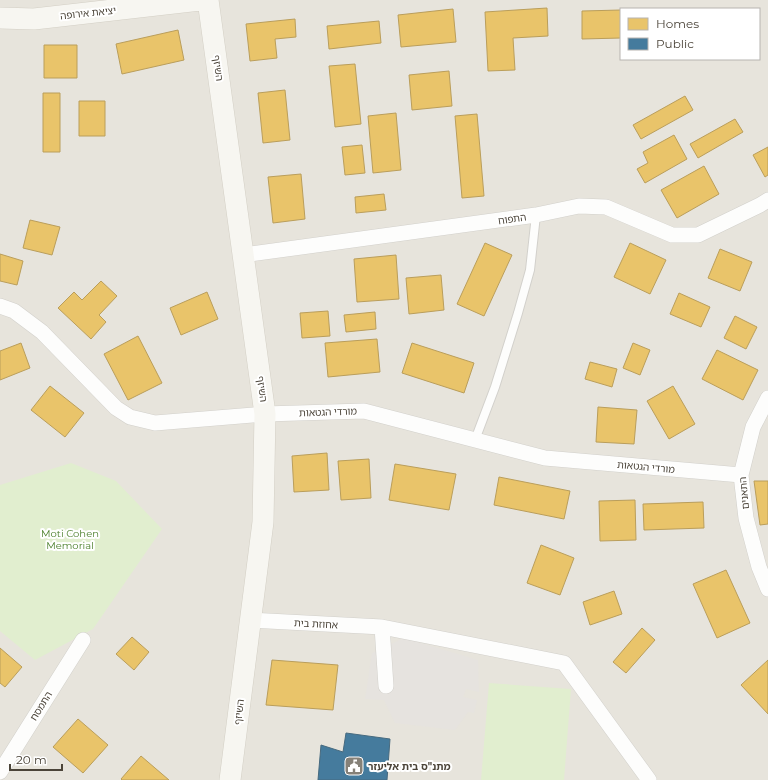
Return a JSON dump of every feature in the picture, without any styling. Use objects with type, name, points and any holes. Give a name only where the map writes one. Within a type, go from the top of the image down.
[{"type":"street","name":"יציאת אירופה","points":[[0,18],[34,19],[200,0]]},
{"type":"street","name":"השיזף","points":[[208,0],[265,414],[263,522],[230,780]]},
{"type":"street","name":"התפוח","points":[[243,255],[536,215],[579,206],[606,207],[672,235],[698,234],[768,200]]},
{"type":"street","name":"מורדי הגטאות","points":[[0,306],[14,311],[42,332],[116,408],[130,417],[155,422],[265,414],[364,411],[544,458],[741,476]]},
{"type":"street","name":"התאנים","points":[[768,398],[754,427],[741,476],[746,518],[759,567],[768,589]]},
{"type":"street","name":"אחוזת בית","points":[[251,620],[382,627],[564,663],[650,780]]},
{"type":"street","points":[[382,627],[386,686]]},
{"type":"street","name":"התמסח","points":[[0,772],[83,640]]},
{"type":"lane","points":[[475,440],[495,387],[530,270],[536,215]]},
{"type":"shaded area","points":[[0,0],[768,0],[768,780],[0,780]]},
{"type":"shaded area","points":[[404,638],[478,660],[479,692],[466,689],[463,697],[477,700],[474,713],[468,712],[455,730],[395,723],[384,700],[365,699],[372,653]]},
{"type":"green space","name":"Moti Cohen Memorial","points":[[71,463],[116,481],[162,529],[93,629],[35,660],[0,631],[0,485]]},
{"type":"green space","points":[[489,683],[571,689],[564,780],[481,780]]},
{"type":"building: Homes","points":[[547,8],[548,36],[513,38],[515,70],[488,71],[485,12]]},
{"type":"building: Homes","points":[[453,9],[456,42],[401,47],[398,15]]},
{"type":"building: Homes","points":[[620,10],[620,38],[582,39],[582,11]]},
{"type":"building: Homes","points":[[295,19],[296,37],[275,39],[277,58],[250,61],[246,24]]},
{"type":"building: Homes","points":[[379,21],[381,43],[329,49],[327,26]]},
{"type":"building: Homes","points":[[178,30],[184,60],[122,74],[116,44]]},
{"type":"building: Homes","points":[[44,45],[77,45],[77,78],[44,78]]},
{"type":"building: Homes","points":[[355,64],[361,124],[335,127],[329,66]]},
{"type":"building: Homes","points":[[449,71],[452,106],[412,110],[409,75]]},
{"type":"building: Homes","points":[[285,90],[290,140],[263,143],[258,93]]},
{"type":"building: Homes","points":[[43,93],[60,93],[60,152],[43,152]]},
{"type":"building: Homes","points":[[685,96],[693,110],[641,139],[633,125]]},
{"type":"building: Homes","points":[[79,101],[105,101],[105,136],[79,136]]},
{"type":"building: Homes","points":[[396,113],[401,170],[373,173],[368,116]]},
{"type":"building: Homes","points":[[477,114],[484,196],[462,198],[455,116]]},
{"type":"building: Homes","points":[[735,119],[743,132],[698,158],[690,144]]},
{"type":"building: Homes","points":[[674,135],[687,159],[645,183],[637,169],[648,163],[643,152]]},
{"type":"building: Homes","points":[[362,145],[365,173],[345,175],[342,147]]},
{"type":"building: Homes","points":[[768,147],[768,175],[765,177],[753,155]]},
{"type":"building: Homes","points":[[704,166],[719,194],[677,218],[661,190]]},
{"type":"building: Homes","points":[[301,174],[305,219],[273,223],[268,177]]},
{"type":"building: Homes","points":[[384,194],[386,210],[356,213],[355,197]]},
{"type":"building: Homes","points":[[30,220],[60,227],[52,255],[23,248]]},
{"type":"building: Homes","points":[[485,243],[512,255],[484,316],[457,304]]},
{"type":"building: Homes","points":[[630,243],[666,260],[650,294],[614,277]]},
{"type":"building: Homes","points":[[720,249],[752,262],[740,291],[708,278]]},
{"type":"building: Homes","points":[[0,254],[23,261],[17,285],[0,281]]},
{"type":"building: Homes","points":[[396,255],[399,299],[357,302],[354,259]]},
{"type":"building: Homes","points":[[441,275],[444,310],[409,314],[406,278]]},
{"type":"building: Homes","points":[[101,281],[117,296],[99,315],[106,322],[91,339],[58,308],[74,292],[82,300]]},
{"type":"building: Homes","points":[[207,292],[218,319],[181,335],[170,308]]},
{"type":"building: Homes","points":[[679,293],[710,307],[701,327],[670,314]]},
{"type":"building: Homes","points":[[328,311],[330,336],[302,338],[300,313]]},
{"type":"building: Homes","points":[[375,312],[376,329],[346,332],[344,315]]},
{"type":"building: Homes","points":[[735,316],[757,327],[746,349],[724,338]]},
{"type":"building: Homes","points":[[138,336],[162,383],[128,400],[104,354]]},
{"type":"building: Homes","points":[[377,339],[380,372],[328,377],[325,343]]},
{"type":"building: Homes","points":[[21,343],[30,368],[0,380],[0,351]]},
{"type":"building: Homes","points":[[412,343],[474,363],[464,393],[402,373]]},
{"type":"building: Homes","points":[[633,343],[650,350],[640,375],[623,368]]},
{"type":"building: Homes","points":[[717,350],[758,370],[743,400],[702,379]]},
{"type":"building: Homes","points":[[590,362],[617,369],[612,387],[585,379]]},
{"type":"building: Homes","points":[[50,386],[84,413],[65,437],[31,410]]},
{"type":"building: Homes","points":[[673,386],[695,424],[669,439],[647,401]]},
{"type":"building: Homes","points":[[598,407],[637,410],[634,444],[596,442]]},
{"type":"building: Homes","points":[[327,453],[329,490],[294,492],[292,456]]},
{"type":"building: Homes","points":[[369,459],[371,498],[341,500],[338,461]]},
{"type":"building: Homes","points":[[395,464],[456,474],[449,510],[389,500]]},
{"type":"building: Homes","points":[[499,477],[570,491],[564,519],[494,505]]},
{"type":"building: Homes","points":[[754,481],[768,481],[768,524],[760,525]]},
{"type":"building: Homes","points":[[635,500],[636,540],[600,541],[599,501]]},
{"type":"building: Homes","points":[[703,502],[704,528],[644,530],[643,504]]},
{"type":"building: Homes","points":[[541,545],[574,558],[560,595],[527,583]]},
{"type":"building: Homes","points":[[726,570],[750,623],[717,638],[693,584]]},
{"type":"building: Homes","points":[[614,591],[622,614],[590,625],[583,602]]},
{"type":"building: Homes","points":[[642,628],[655,640],[626,673],[613,662]]},
{"type":"building: Homes","points":[[132,637],[149,652],[134,670],[116,654]]},
{"type":"building: Homes","points":[[0,648],[22,667],[5,687],[0,683]]},
{"type":"building: Homes","points":[[272,660],[338,665],[333,710],[266,705]]},
{"type":"building: Homes","points":[[768,660],[768,714],[741,685]]},
{"type":"building: Homes","points":[[78,719],[108,745],[83,773],[53,747]]},
{"type":"building: Homes","points":[[141,756],[169,780],[122,780],[121,779]]},
{"type":"building: Public","name":"מתנ\"ס בית אליעזר","points":[[346,733],[390,739],[387,780],[318,780],[321,745],[343,752]]},
{"type":"place","name":"מתנ\"ס בית אליעזר","points":[[354,766]]}]
